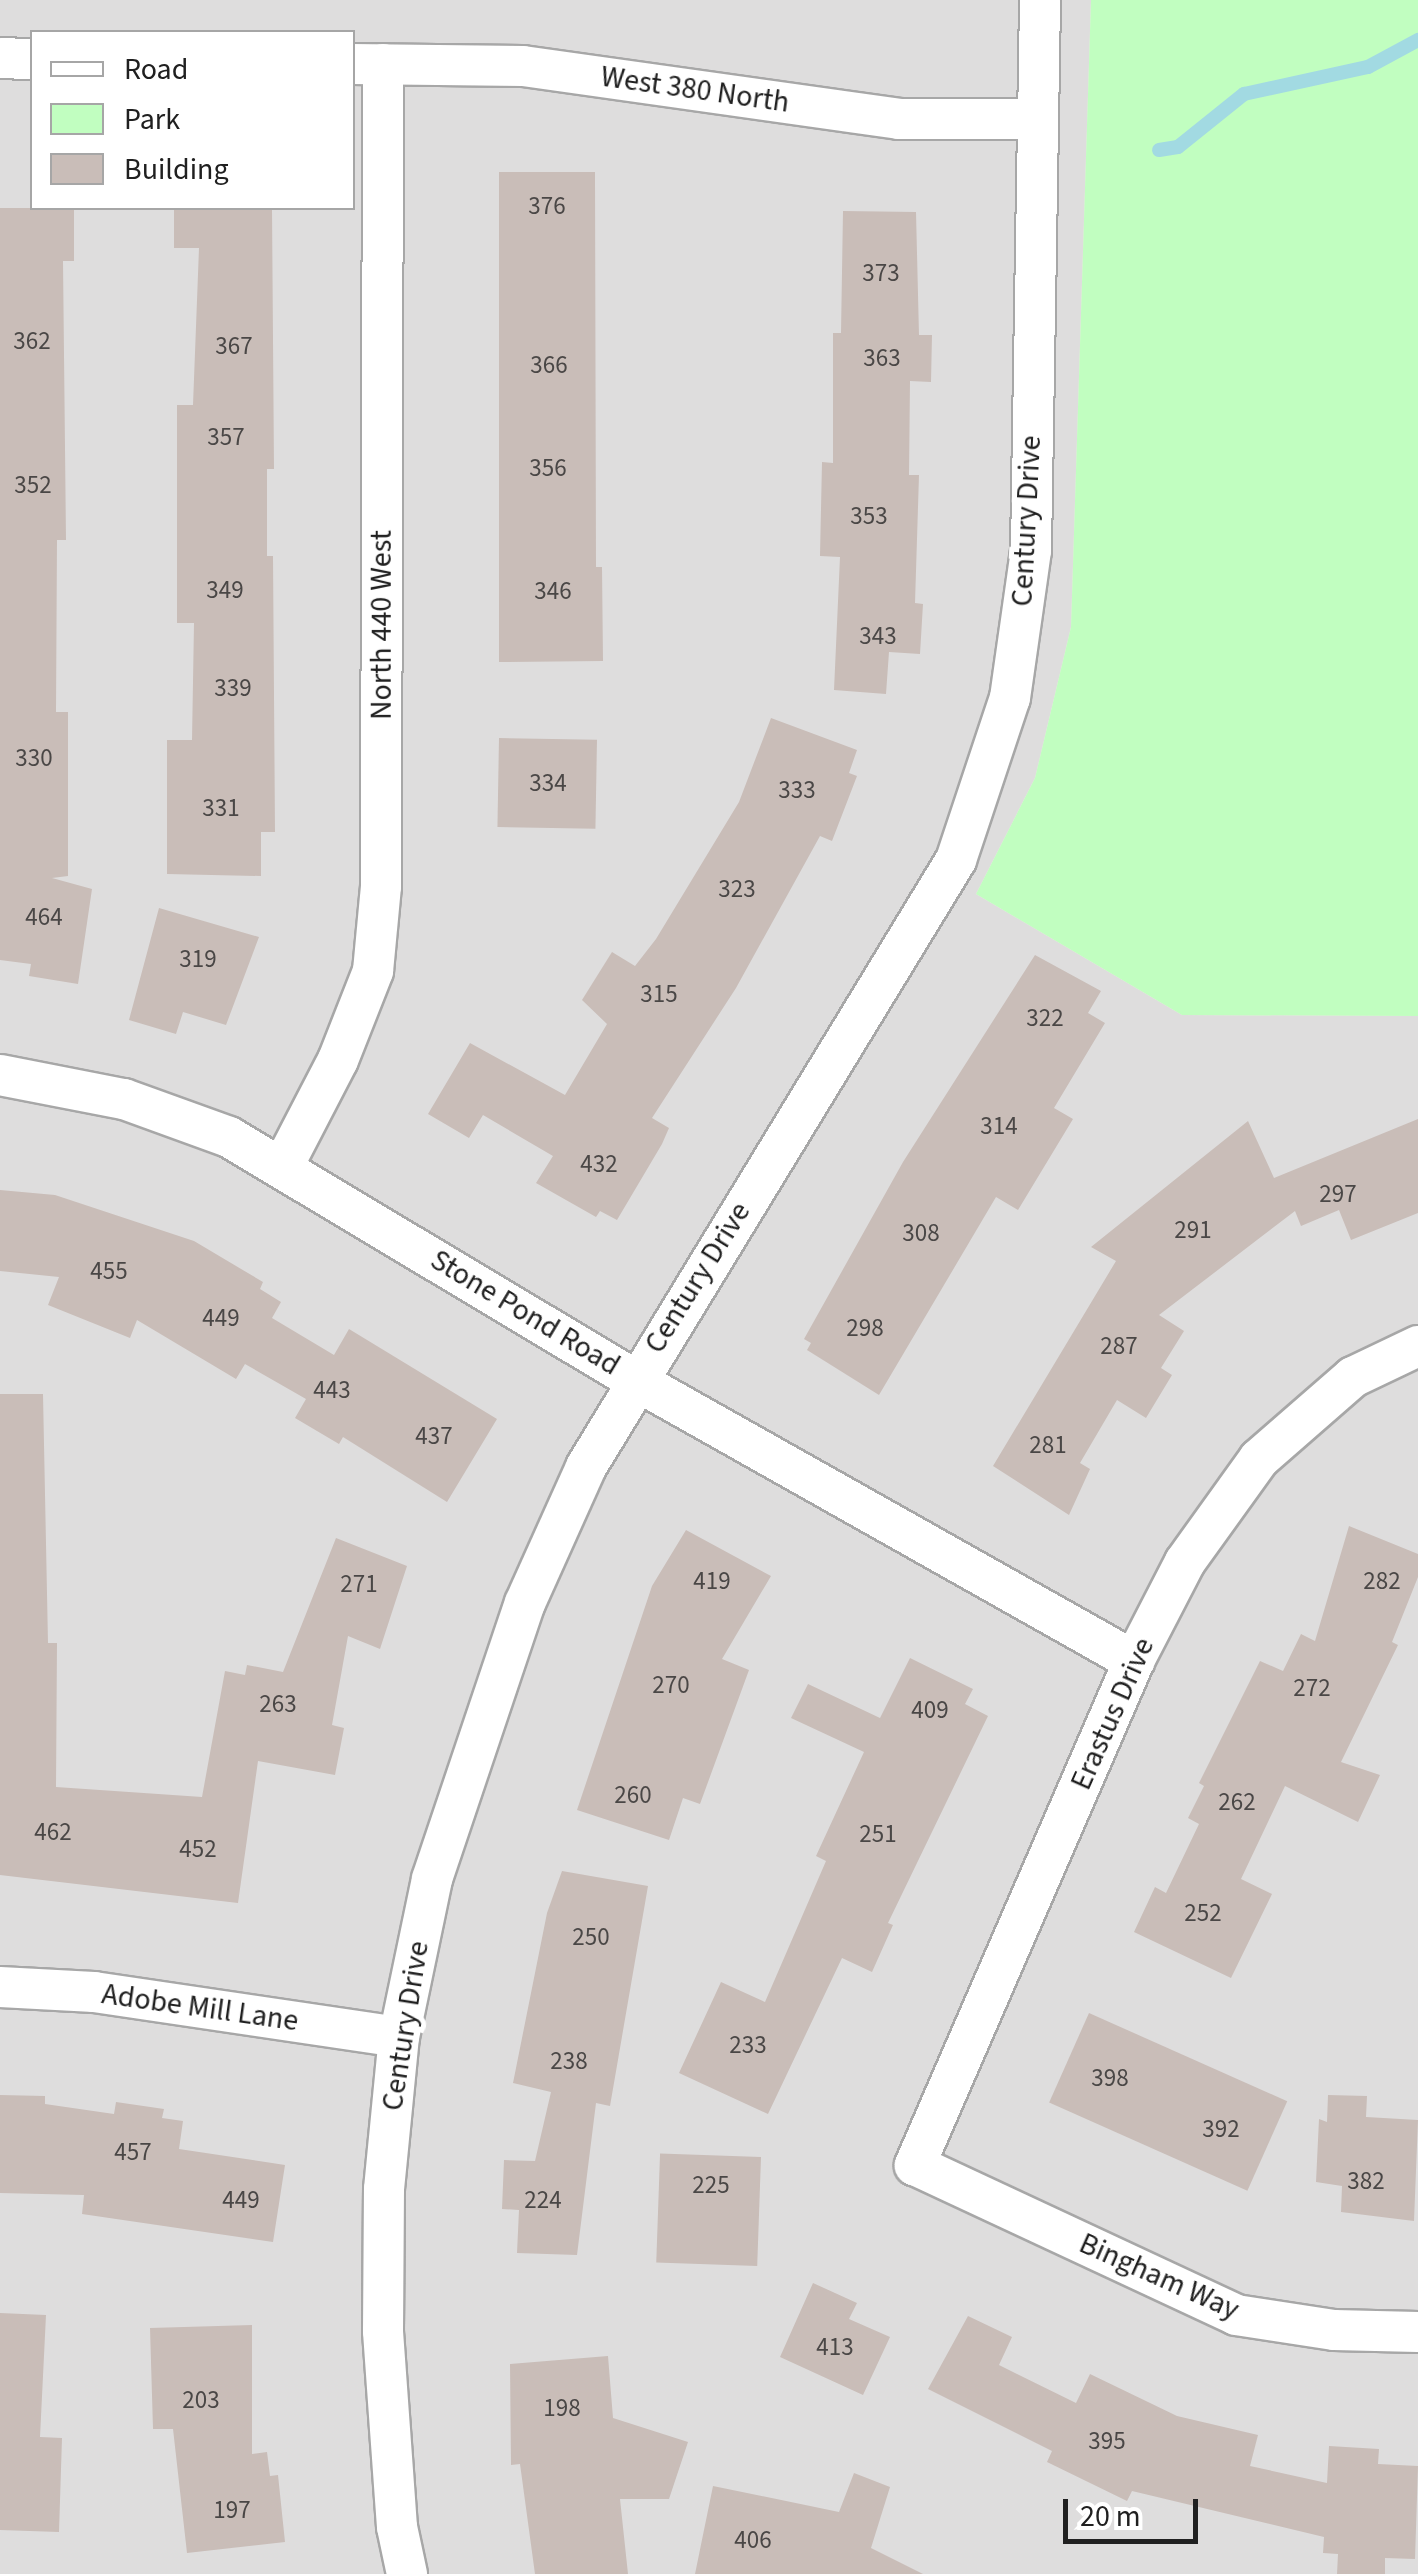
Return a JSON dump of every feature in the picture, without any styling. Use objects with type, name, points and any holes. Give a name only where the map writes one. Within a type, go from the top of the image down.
[{"type":"street","name":"Century Drive","points":[[407,2574],[396,2527],[383,2332],[384,2189],[399,2038],[432,1879],[488,1707],[579,1484],[636,1380],[956,860],[1010,698],[1030,550],[1040,0]]},
{"type":"street","points":[[0,58],[30,59]]},
{"type":"street","name":"West 380 North","points":[[368,64],[523,66],[899,118],[1037,119]]},
{"type":"street","name":"North 440 West","points":[[284,1166],[338,1060],[373,971],[381,886],[368,64]]},
{"type":"street","name":"Stone Pond Road","points":[[0,1075],[124,1099],[229,1137],[284,1166],[636,1380],[1134,1662]]},
{"type":"street","name":"Erastus Drive","points":[[915,2165],[1134,1662],[1185,1562],[1259,1459],[1353,1377],[1418,1346]]},
{"type":"street","name":"Adobe Mill Lane","points":[[0,1987],[94,1992],[399,2038]]},
{"type":"street","name":"Bingham Way","points":[[915,2165],[1236,2315],[1334,2330],[1418,2332]]},
{"type":"shaded area","points":[[0,0],[1091,0],[1071,627],[1035,778],[976,894],[1182,1015],[1418,1016],[1418,2574],[0,2574]]},
{"type":"green space","points":[[1091,0],[1418,0],[1418,1016],[1182,1015],[976,894],[1035,778],[1071,627]]},
{"type":"building","points":[[499,172],[595,172],[596,567],[602,567],[603,661],[499,662]]},
{"type":"building","points":[[0,208],[74,210],[74,261],[63,261],[66,540],[57,540],[56,712],[68,712],[68,876],[52,878],[92,889],[78,984],[29,976],[31,964],[0,960]]},
{"type":"building","points":[[174,210],[272,210],[274,469],[267,469],[267,556],[273,556],[275,832],[261,832],[261,876],[167,874],[167,740],[192,740],[194,623],[177,623],[177,405],[193,405],[199,248],[174,248]]},
{"type":"building","points":[[843,211],[916,212],[919,335],[932,335],[931,382],[910,381],[909,475],[919,475],[915,603],[923,604],[920,654],[889,652],[886,694],[834,690],[840,557],[820,556],[822,462],[833,463],[833,333],[841,333]]},
{"type":"building","points":[[771,718],[857,750],[849,773],[857,776],[832,841],[820,836],[736,988],[652,1118],[669,1128],[662,1144],[617,1220],[600,1211],[596,1217],[536,1183],[553,1156],[483,1115],[469,1138],[428,1114],[470,1043],[565,1095],[607,1024],[582,1000],[612,952],[635,966],[656,939],[739,802]]},
{"type":"building","points":[[499,738],[597,740],[595,829],[497,827]]},
{"type":"building","points":[[159,908],[259,937],[226,1025],[183,1012],[176,1034],[129,1020]]},
{"type":"building","points":[[1035,955],[1101,991],[1088,1013],[1105,1023],[1054,1108],[1073,1119],[1018,1210],[996,1197],[879,1395],[807,1350],[811,1343],[804,1339],[903,1162]]},
{"type":"building","points":[[1418,1119],[1418,1213],[1351,1240],[1339,1210],[1301,1226],[1295,1211],[1159,1315],[1184,1331],[1161,1368],[1172,1375],[1146,1418],[1117,1400],[1080,1463],[1090,1469],[1069,1515],[993,1466],[1116,1261],[1091,1247],[1248,1121],[1274,1178]]},
{"type":"building","points":[[0,1190],[55,1195],[194,1241],[263,1282],[260,1289],[281,1302],[272,1318],[334,1355],[349,1329],[497,1419],[447,1502],[343,1437],[339,1444],[295,1418],[306,1399],[245,1364],[236,1379],[137,1320],[130,1338],[48,1305],[59,1277],[0,1271]]},
{"type":"building","points":[[0,1394],[43,1394],[48,1643],[57,1643],[56,1787],[202,1797],[225,1671],[245,1675],[247,1665],[283,1672],[336,1538],[407,1566],[380,1649],[348,1636],[332,1725],[344,1728],[335,1775],[258,1761],[238,1903],[0,1875]]},
{"type":"building","points":[[1349,1526],[1418,1554],[1418,1577],[1392,1642],[1398,1645],[1341,1762],[1380,1775],[1358,1822],[1285,1786],[1241,1879],[1272,1894],[1231,1978],[1134,1932],[1155,1887],[1166,1893],[1199,1824],[1188,1818],[1204,1786],[1199,1783],[1260,1661],[1283,1671],[1301,1634],[1315,1641]]},
{"type":"building","points":[[686,1530],[771,1576],[722,1659],[749,1670],[700,1804],[683,1798],[669,1840],[577,1810],[652,1586]]},
{"type":"building","points":[[910,1658],[973,1689],[965,1704],[988,1716],[888,1923],[893,1925],[872,1972],[842,1958],[768,2114],[679,2073],[721,1982],[765,2002],[826,1861],[816,1856],[864,1752],[791,1718],[808,1684],[880,1718]]},
{"type":"building","points":[[562,1871],[648,1886],[610,2106],[596,2103],[577,2255],[517,2253],[519,2210],[502,2209],[504,2160],[535,2161],[551,2092],[513,2083],[547,1913]]},
{"type":"building","points":[[1089,2013],[1287,2101],[1247,2191],[1049,2103]]},
{"type":"building","points":[[0,2095],[45,2096],[45,2104],[114,2114],[116,2102],[164,2109],[162,2118],[183,2121],[179,2149],[285,2165],[273,2242],[82,2214],[84,2195],[0,2193]]},
{"type":"building","points":[[1328,2095],[1367,2096],[1366,2117],[1418,2120],[1414,2221],[1341,2212],[1342,2186],[1316,2182],[1319,2119],[1327,2122]]},
{"type":"building","points":[[660,2153],[761,2157],[757,2266],[656,2262]]},
{"type":"building","points":[[813,2283],[857,2303],[849,2319],[890,2337],[863,2395],[780,2357]]},
{"type":"building","points":[[0,2313],[46,2315],[40,2437],[62,2438],[59,2532],[0,2530]]},
{"type":"building","points":[[968,2316],[1012,2337],[999,2365],[1076,2403],[1090,2374],[1177,2416],[1258,2435],[1250,2466],[1327,2483],[1329,2446],[1379,2449],[1378,2464],[1418,2466],[1415,2559],[1385,2558],[1385,2574],[1337,2574],[1338,2554],[1323,2553],[1324,2537],[1132,2491],[1127,2501],[1047,2462],[1052,2451],[928,2389]]},
{"type":"building","points":[[252,2325],[252,2454],[267,2452],[270,2476],[278,2475],[285,2542],[187,2553],[173,2429],[153,2429],[150,2328]]},
{"type":"building","points":[[608,2356],[613,2418],[688,2442],[669,2499],[620,2499],[628,2574],[535,2574],[520,2464],[511,2465],[510,2364]]},
{"type":"building","points":[[854,2473],[890,2487],[871,2548],[923,2574],[695,2574],[713,2486],[839,2512]]},
{"type":"waterway","points":[[1159,150],[1178,147],[1244,94],[1368,67],[1418,40]]}]
